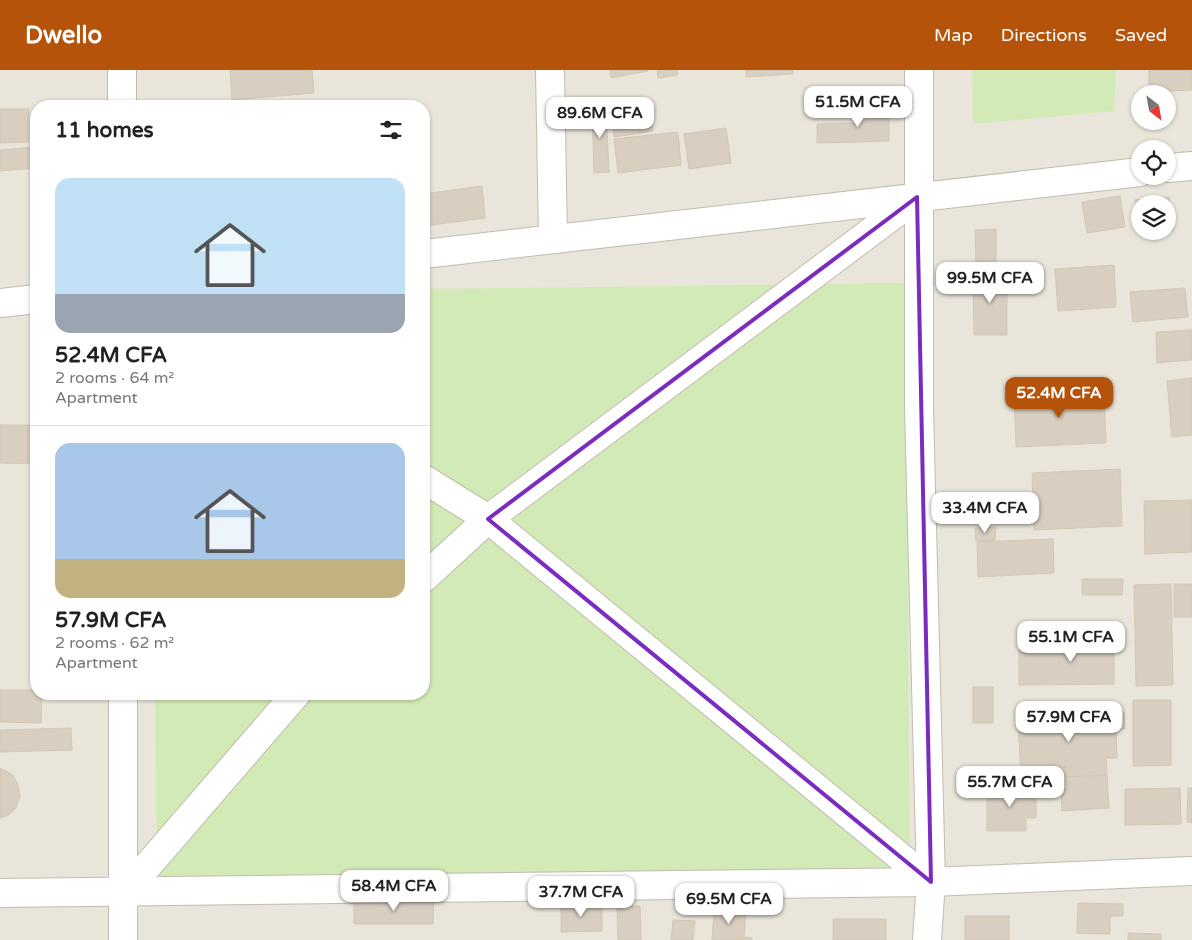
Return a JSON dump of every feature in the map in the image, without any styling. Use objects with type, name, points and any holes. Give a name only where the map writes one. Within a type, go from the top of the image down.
[{"type":"street","points":[[122,70],[122,100]]},
{"type":"street","points":[[550,70],[553,239]]},
{"type":"street","points":[[919,70],[919,408],[930,882],[927,940]]},
{"type":"street","points":[[1176,167],[1192,166]]},
{"type":"street","points":[[430,253],[1131,173]]},
{"type":"street","points":[[430,572],[488,519],[918,197]]},
{"type":"street","points":[[0,303],[30,299]]},
{"type":"street","points":[[430,483],[488,519],[930,882]]},
{"type":"street","points":[[123,700],[124,940]]},
{"type":"street","points":[[125,892],[291,700]]},
{"type":"street","points":[[0,893],[930,882],[1192,871]]},
{"type":"highlighted area","points":[[917,197],[931,882],[488,519]]},
{"type":"shaded area","points":[[0,70],[1192,70],[1192,940],[0,940]]},
{"type":"green space","points":[[972,70],[1116,70],[1114,111],[973,124]]},
{"type":"green space","points":[[905,283],[910,873],[157,883],[155,700],[430,700],[430,289]]},
{"type":"building","points":[[230,70],[312,70],[314,93],[232,100]]},
{"type":"building","points":[[610,70],[647,70],[648,71],[611,78]]},
{"type":"building","points":[[657,70],[677,70],[678,75],[658,78]]},
{"type":"building","points":[[746,70],[793,70],[793,74],[746,77]]},
{"type":"building","points":[[1149,70],[1192,70],[1192,90],[1176,91],[1176,85],[1149,85]]},
{"type":"building","points":[[606,104],[609,172],[594,173],[592,106]]},
{"type":"building","points":[[889,107],[889,141],[817,143],[817,124],[855,123],[855,108]]},
{"type":"building","points":[[0,109],[29,109],[29,142],[0,143]]},
{"type":"building","points":[[651,116],[653,131],[614,137],[612,123]]},
{"type":"building","points":[[726,128],[731,163],[689,169],[684,134]]},
{"type":"building","points":[[678,132],[681,165],[618,173],[614,139]]},
{"type":"building","points":[[30,148],[30,168],[0,171],[0,150]]},
{"type":"building","points":[[482,186],[485,218],[430,225],[430,193]]},
{"type":"building","points":[[1120,196],[1125,227],[1087,233],[1082,202]]},
{"type":"building","points":[[996,229],[996,267],[976,268],[975,230]]},
{"type":"building","points":[[1114,265],[1116,307],[1058,311],[1055,269]]},
{"type":"building","points":[[973,274],[1007,274],[1007,335],[974,335]]},
{"type":"building","points":[[1185,288],[1188,317],[1133,322],[1130,292]]},
{"type":"building","points":[[1192,330],[1192,360],[1157,363],[1156,332]]},
{"type":"building","points":[[1192,378],[1192,435],[1172,437],[1167,381]]},
{"type":"building","points":[[1083,389],[1083,399],[1104,397],[1106,443],[1016,447],[1014,392]]},
{"type":"building","points":[[0,425],[30,425],[30,464],[0,463]]},
{"type":"building","points":[[1120,469],[1122,526],[1034,530],[1032,473]]},
{"type":"building","points":[[1192,500],[1192,552],[1145,554],[1144,501]]},
{"type":"building","points":[[996,527],[995,540],[976,541],[975,528]]},
{"type":"building","points":[[1053,539],[1054,573],[978,577],[977,542]]},
{"type":"building","points":[[1082,579],[1123,579],[1122,595],[1082,595]]},
{"type":"building","points":[[1171,584],[1173,685],[1136,686],[1134,585]]},
{"type":"building","points":[[1174,584],[1192,584],[1192,617],[1174,617]]},
{"type":"building","points":[[1114,632],[1114,684],[1019,685],[1019,650],[1075,649],[1075,633]]},
{"type":"building","points":[[973,687],[993,687],[993,723],[973,723]]},
{"type":"building","points":[[0,690],[30,690],[30,700],[42,700],[41,723],[0,722]]},
{"type":"building","points":[[1133,700],[1171,700],[1171,765],[1133,766]]},
{"type":"building","points":[[1124,712],[1125,729],[1116,729],[1117,758],[1106,758],[1107,775],[1066,777],[1066,767],[1036,769],[1036,777],[1021,778],[1018,717]]},
{"type":"building","points":[[71,728],[72,750],[0,752],[0,730]]},
{"type":"building","points":[[1066,767],[1066,777],[1107,775],[1109,808],[1062,811],[1060,768]]},
{"type":"building","points":[[0,768],[13,775],[18,785],[20,797],[16,808],[7,816],[0,818]]},
{"type":"building","points":[[987,787],[1036,787],[1036,818],[1026,818],[1026,831],[987,831]]},
{"type":"building","points":[[1180,788],[1181,824],[1125,825],[1125,789]]},
{"type":"building","points":[[1188,788],[1192,788],[1192,823],[1187,822]]},
{"type":"building","points":[[434,899],[433,924],[354,924],[354,900]]},
{"type":"building","points":[[1078,903],[1123,904],[1123,916],[1110,916],[1110,934],[1077,933]]},
{"type":"building","points":[[561,905],[602,905],[602,931],[561,932]]},
{"type":"building","points":[[617,906],[640,906],[641,940],[618,940]]},
{"type":"building","points":[[714,909],[746,911],[744,937],[752,938],[752,940],[712,940]]},
{"type":"building","points":[[965,916],[1009,916],[1009,940],[965,940]]},
{"type":"building","points":[[833,919],[886,919],[886,940],[833,940]]},
{"type":"building","points":[[673,920],[695,921],[693,940],[671,940]]},
{"type":"building","points":[[1128,933],[1161,934],[1161,940],[1128,940]]}]
